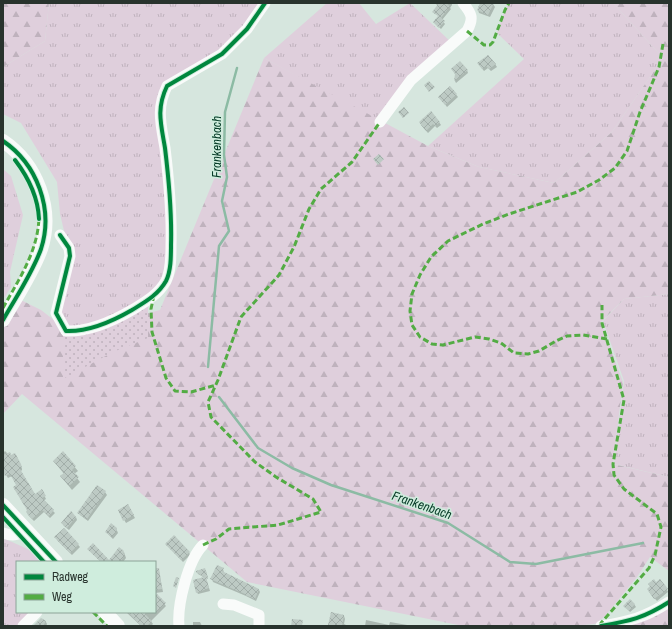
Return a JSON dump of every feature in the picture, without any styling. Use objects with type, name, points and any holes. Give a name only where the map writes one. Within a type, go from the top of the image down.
[{"type":"main road","points":[[3,141],[20,155],[35,177],[43,199],[45,221],[44,237],[39,254],[3,320]]},
{"type":"main road","points":[[3,505],[55,561]]},
{"type":"main road","points":[[106,613],[118,626]]},
{"type":"street","points":[[60,235],[69,248],[70,256],[56,314],[66,331],[75,331],[98,326],[123,315],[147,301],[159,290],[166,279],[170,264],[172,215],[169,179],[159,111],[162,95],[167,86],[222,54],[247,29],[265,3]]},
{"type":"street","points":[[380,122],[411,80],[468,31],[472,23],[471,12],[463,3]]},
{"type":"street","points":[[3,533],[17,535],[25,530]]},
{"type":"street","points":[[179,626],[178,616],[180,600],[194,558],[204,545]]},
{"type":"street","points":[[601,626],[632,621],[655,611],[669,602]]},
{"type":"street","points":[[223,604],[234,605],[259,615],[259,626]]},
{"type":"street","points":[[23,626],[36,613]]},
{"type":"green space","points":[[3,3],[49,3],[45,41],[3,67]]},
{"type":"green space","points":[[49,3],[267,3],[246,28],[161,95],[170,265],[147,301],[75,331],[60,323],[66,274],[65,235],[60,214],[57,182],[21,123],[3,114],[3,67],[45,41]]},
{"type":"green space","points":[[327,3],[359,3],[376,24],[410,3],[453,44],[436,60],[380,122],[264,58]]},
{"type":"green space","points":[[510,3],[613,3],[663,58],[612,132],[554,183],[479,167],[428,146],[524,59],[497,33],[505,10]]},
{"type":"green space","points":[[613,3],[669,3],[669,294],[624,299],[601,322],[623,382],[613,464],[669,477],[669,571],[650,557],[637,577],[605,616],[595,624],[572,626],[463,626],[247,582],[22,394],[3,414],[3,327],[19,299],[41,310],[72,334],[160,310],[264,58],[428,146],[479,167],[554,183],[612,132],[663,58]]},
{"type":"green space","points":[[3,169],[11,176],[23,215],[10,272],[11,287],[3,300]]},
{"type":"green space","points":[[669,294],[669,477],[614,464],[624,381],[603,321],[624,299]]},
{"type":"green space","points":[[148,303],[148,338],[113,352],[63,379],[63,335]]},
{"type":"green space","points":[[3,538],[30,550],[41,561],[16,561],[16,613],[33,613],[22,626],[3,626]]},
{"type":"green space","points":[[669,607],[669,626],[617,626]]},
{"type":"building","points":[[439,3],[446,3],[450,6],[441,18],[445,21],[439,28],[433,22],[438,16],[432,12]]},
{"type":"building","points":[[480,3],[494,3],[488,15],[477,10]]},
{"type":"building","points":[[488,55],[496,64],[489,69],[486,66],[482,69],[477,63]]},
{"type":"building","points":[[460,61],[468,70],[454,81],[455,74],[451,69]]},
{"type":"building","points":[[429,81],[435,87],[429,92],[424,85]]},
{"type":"building","points":[[450,86],[457,94],[445,105],[438,97]]},
{"type":"building","points":[[404,107],[409,113],[403,118],[398,112]]},
{"type":"building","points":[[431,111],[440,122],[435,126],[433,124],[426,131],[419,122]]},
{"type":"building","points":[[379,154],[384,159],[378,165],[373,159]]},
{"type":"building","points":[[63,451],[76,466],[72,470],[79,477],[69,486],[60,476],[64,473],[53,461]]},
{"type":"building","points":[[10,452],[11,455],[15,453],[21,464],[22,468],[20,469],[35,494],[42,489],[46,496],[42,498],[54,510],[49,516],[42,510],[32,519],[26,512],[27,510],[13,487],[16,485],[10,474],[5,476],[3,472],[3,455]]},
{"type":"building","points":[[97,485],[106,491],[87,519],[77,513]]},
{"type":"building","points":[[128,504],[134,515],[123,521],[118,510]]},
{"type":"building","points":[[71,511],[76,517],[67,528],[61,523]]},
{"type":"building","points":[[111,523],[117,528],[112,537],[105,532]]},
{"type":"building","points":[[64,528],[79,544],[70,553],[54,537]]},
{"type":"building","points":[[174,535],[190,552],[181,560],[165,544]]},
{"type":"building","points":[[93,543],[109,560],[119,547],[124,551],[123,553],[125,555],[121,561],[100,561],[87,549]]},
{"type":"building","points":[[217,565],[224,568],[222,571],[259,589],[255,599],[210,579]]},
{"type":"building","points":[[156,568],[159,568],[162,589],[156,590]]},
{"type":"building","points":[[205,568],[209,588],[196,593],[193,580],[204,577],[196,571]]},
{"type":"building","points":[[176,577],[179,578],[176,588],[173,586]]},
{"type":"building","points":[[654,579],[656,582],[660,579],[668,589],[654,599],[647,589],[650,586],[648,584]]},
{"type":"building","points":[[156,593],[166,603],[156,612]]},
{"type":"building","points":[[630,599],[635,604],[629,611],[623,606]]},
{"type":"building","points":[[331,612],[344,615],[342,626],[328,625]]},
{"type":"building","points":[[129,613],[144,613],[152,621],[147,626],[141,626]]},
{"type":"building","points":[[41,618],[46,621],[43,626],[33,626]]},
{"type":"building","points":[[292,619],[303,620],[302,626],[291,626]]},
{"type":"waterway","name":"Frankenbach","points":[[208,367],[219,246],[229,231],[222,201],[227,177],[224,155],[225,112],[237,68]]},
{"type":"waterway","name":"Frankenbach","points":[[219,397],[258,448],[292,468],[331,485],[448,523],[510,562],[536,564],[643,543]]},
{"type":"marked path","points":[[467,31],[484,45],[490,45],[493,42],[509,3]]},
{"type":"marked path","points":[[607,339],[583,335],[567,336],[539,351],[528,354],[514,353],[501,343],[475,337],[443,345],[432,344],[420,337],[412,325],[410,311],[412,294],[420,275],[431,257],[448,241],[483,224],[509,214],[577,192],[599,180],[615,168],[627,151],[640,112],[659,67],[663,44]]},
{"type":"marked path","points":[[203,545],[216,539],[229,529],[278,525],[321,512],[313,499],[276,477],[255,462],[211,417],[208,402],[218,380],[241,317],[279,275],[294,247],[309,209],[321,189],[352,162],[380,122]]},
{"type":"marked path","points":[[3,308],[32,252],[36,240],[39,215]]},
{"type":"marked path","points":[[154,295],[151,309],[152,332],[166,378],[175,391],[191,392],[216,385]]},
{"type":"marked path","points":[[601,626],[601,623],[649,568],[655,555],[661,527],[657,514],[624,489],[614,475],[613,464],[624,400],[602,323],[602,305]]},
{"type":"marked path","points":[[94,613],[107,626]]},
{"type":"cycle path","points":[[60,235],[69,248],[70,256],[56,313],[66,331],[83,330],[109,322],[142,304],[151,298],[163,286],[168,277],[170,268],[171,221],[168,172],[160,117],[161,102],[167,86],[222,54],[247,29],[265,3]]},
{"type":"cycle path","points":[[3,141],[25,162],[33,175],[40,189],[44,203],[45,218],[41,249],[28,276],[3,320]]},
{"type":"cycle path","points":[[15,160],[32,188],[37,203],[39,219]]},
{"type":"cycle path","points":[[3,505],[55,561]]},
{"type":"cycle path","points":[[3,517],[43,561]]},
{"type":"cycle path","points":[[601,626],[636,618],[652,612],[669,602]]}]
